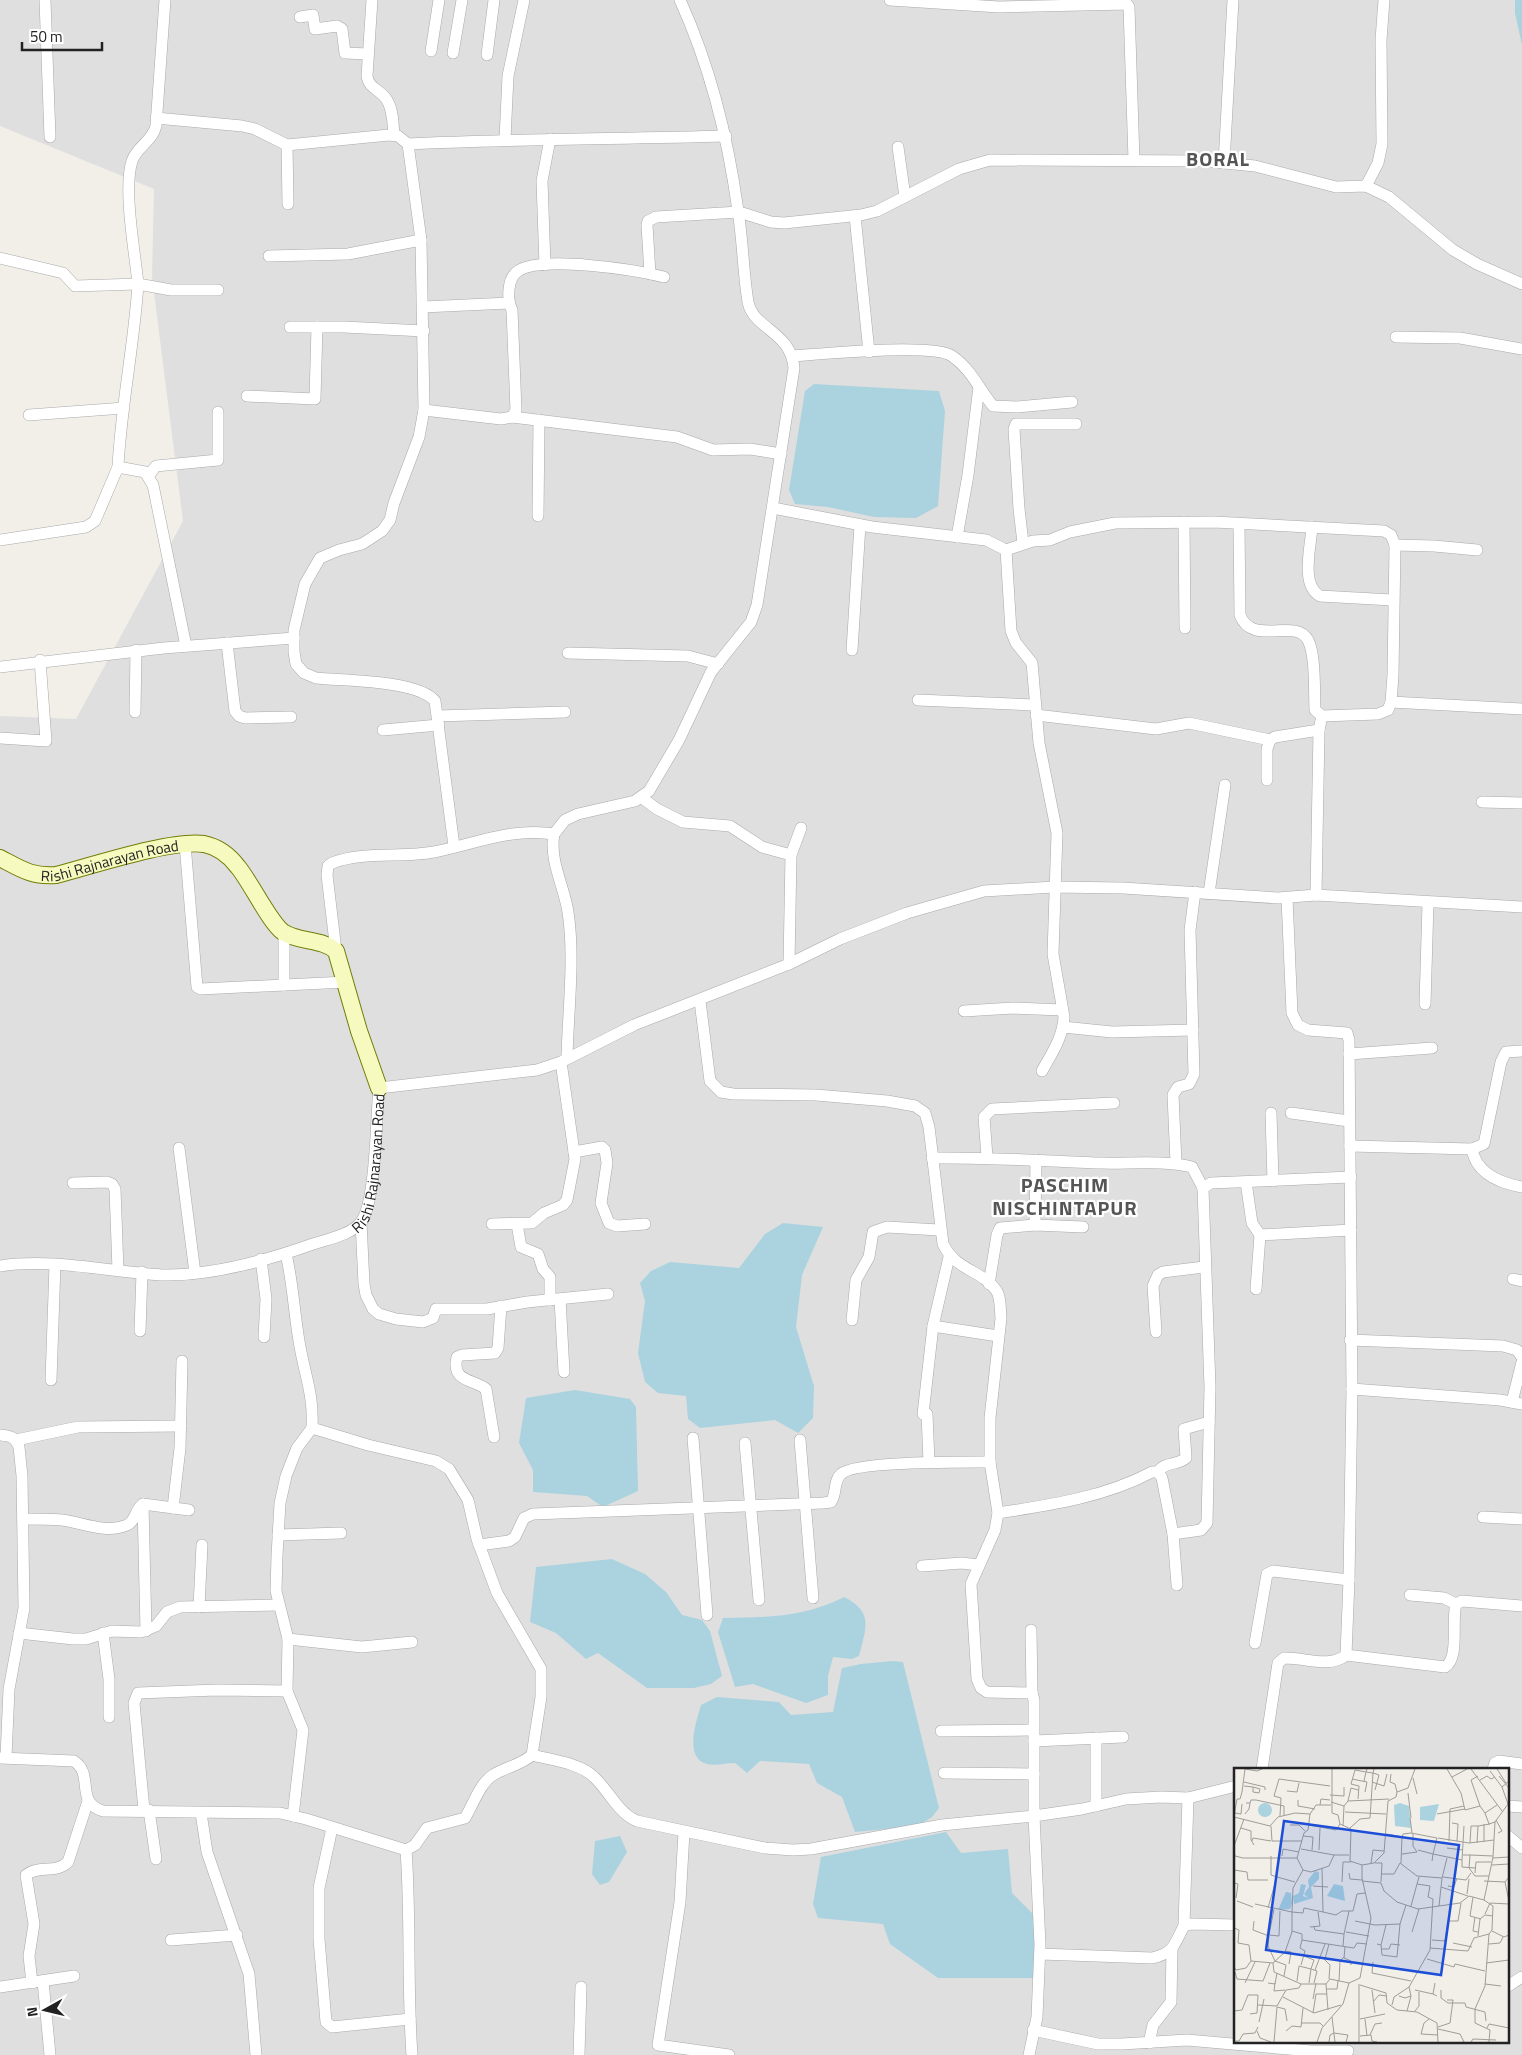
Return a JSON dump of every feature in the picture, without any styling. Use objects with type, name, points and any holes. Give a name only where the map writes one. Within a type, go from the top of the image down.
[{"type":"main road","name":"Rishi Rajnarayan Road","points":[[0,858],[33,875],[56,875],[185,844],[206,844],[223,851],[240,869],[284,932]]},
{"type":"main road","points":[[284,932],[299,938],[322,942],[336,951]]},
{"type":"main road","name":"Rishi Rajnarayan Road","points":[[336,951],[359,1031],[379,1088]]},
{"type":"street","points":[[44,0],[50,137]]},
{"type":"street","points":[[0,540],[86,527],[95,521],[118,467],[132,353],[138,284],[130,196],[131,167],[133,158],[154,136],[164,0]]},
{"type":"street","points":[[372,0],[368,80],[370,86],[388,100],[392,114],[394,135]]},
{"type":"street","points":[[431,51],[439,0]]},
{"type":"street","points":[[453,53],[462,0]]},
{"type":"street","points":[[487,55],[494,0]]},
{"type":"street","points":[[505,139],[508,76],[524,0]]},
{"type":"street","points":[[492,1224],[517,1224],[536,1221],[544,1214],[564,1205],[567,1200],[574,1168],[574,1152],[567,1120],[564,1060],[570,955],[568,913],[554,859],[554,834],[564,820],[578,814],[642,798],[649,791],[679,740],[711,672],[751,622],[757,605],[773,508],[794,368],[793,356],[780,336],[751,310],[739,212],[726,136],[700,44],[680,0]]},
{"type":"street","points":[[890,0],[999,7],[1126,4],[1129,7],[1134,160]]},
{"type":"street","points":[[1224,163],[1233,0]]},
{"type":"street","points":[[1366,186],[1378,163],[1382,144],[1381,40],[1384,0]]},
{"type":"street","points":[[300,17],[313,15],[315,29],[336,26],[342,29],[345,53],[368,54]]},
{"type":"street","points":[[156,118],[242,126],[255,129],[287,144],[394,135],[408,144],[505,139],[726,136]]},
{"type":"street","points":[[545,265],[542,181],[550,139]]},
{"type":"street","points":[[287,144],[288,204]]},
{"type":"street","points":[[408,144],[421,240],[424,307],[424,410],[420,436],[394,503],[390,520],[382,531],[362,544],[339,550],[320,558],[305,584],[294,638],[296,664],[304,673],[316,678],[403,687],[430,695],[435,702],[439,721],[454,846]]},
{"type":"street","points":[[898,147],[904,197]]},
{"type":"street","points":[[650,274],[648,221],[656,217],[739,212],[784,223],[855,216],[877,211],[959,169],[990,160],[1134,160],[1255,166],[1336,187],[1366,186],[1389,198],[1453,250],[1477,264],[1522,284]]},
{"type":"street","points":[[855,216],[869,352]]},
{"type":"street","points":[[269,256],[348,254],[421,240]]},
{"type":"street","points":[[0,258],[63,273],[75,286],[138,284],[171,290],[218,290]]},
{"type":"street","points":[[512,417],[516,410],[512,310],[509,303],[511,278],[516,272],[523,268],[545,265],[609,266],[664,277]]},
{"type":"street","points":[[424,307],[509,303]]},
{"type":"street","points":[[290,327],[424,331]]},
{"type":"street","points":[[247,396],[315,399],[317,327]]},
{"type":"street","points":[[1396,337],[1460,338],[1522,349]]},
{"type":"street","points":[[793,356],[931,350],[950,355],[966,367],[994,406],[1072,402]]},
{"type":"street","points":[[957,537],[980,388]]},
{"type":"street","points":[[29,414],[124,408]]},
{"type":"street","points":[[424,410],[501,419],[512,417],[677,437],[713,450],[750,449],[781,454]]},
{"type":"street","points":[[149,475],[156,466],[218,460],[218,412]]},
{"type":"street","points":[[538,516],[539,420]]},
{"type":"street","points":[[1023,543],[1014,429],[1016,424],[1076,424]]},
{"type":"street","points":[[118,467],[140,470],[149,475],[186,646]]},
{"type":"street","points":[[773,508],[860,525],[986,540],[1006,550],[1023,543],[1050,540],[1070,532],[1115,523],[1184,522],[1239,524],[1384,530],[1391,536],[1395,545],[1392,600],[1392,702],[1388,710],[1378,714],[1322,716],[1315,710],[1312,652],[1308,640],[1299,632],[1252,629],[1242,621],[1240,615],[1239,524]]},
{"type":"street","points":[[1184,522],[1185,628]]},
{"type":"street","points":[[852,650],[860,525]]},
{"type":"street","points":[[1312,527],[1309,585],[1313,592],[1320,596],[1392,600]]},
{"type":"street","points":[[1395,545],[1477,550]]},
{"type":"street","points":[[1006,550],[1011,631],[1016,643],[1032,663],[1035,710],[1057,833],[1053,954],[1063,1027],[1061,1037],[1042,1070]]},
{"type":"street","points":[[0,667],[40,660],[136,650],[294,638]]},
{"type":"street","points":[[227,643],[235,711],[239,716],[245,718],[291,717]]},
{"type":"street","points":[[135,712],[136,650]]},
{"type":"street","points":[[568,653],[688,656],[718,664]]},
{"type":"street","points":[[0,738],[46,741],[40,660]]},
{"type":"street","points":[[918,700],[1035,710],[1150,728],[1162,729],[1189,723],[1270,740]]},
{"type":"street","points":[[1392,702],[1522,710]]},
{"type":"street","points":[[383,730],[439,721],[565,712]]},
{"type":"street","points":[[1316,895],[1319,730],[1322,716]]},
{"type":"street","points":[[1267,780],[1267,749],[1270,740],[1275,737],[1319,730]]},
{"type":"street","points":[[1209,893],[1225,785]]},
{"type":"street","points":[[642,798],[657,809],[683,822],[730,826],[762,847],[792,855]]},
{"type":"street","points":[[1482,802],[1522,803]]},
{"type":"street","points":[[789,964],[792,855],[800,828]]},
{"type":"street","points":[[336,951],[327,875],[328,866],[332,863],[380,856],[433,852],[513,833],[540,831],[554,834]]},
{"type":"street","points":[[185,844],[197,988],[346,982]]},
{"type":"street","points":[[379,1088],[516,1074],[564,1060],[634,1025],[700,1001],[789,964],[857,932],[906,913],[984,891],[1054,887],[1123,888],[1287,898],[1316,895],[1388,898],[1428,903],[1522,907]]},
{"type":"street","points":[[1176,1163],[1173,1095],[1178,1088],[1189,1084],[1194,1074],[1190,930],[1195,892]]},
{"type":"street","points":[[1287,898],[1292,1013],[1298,1025],[1308,1030],[1347,1033],[1349,1054],[1351,1177],[1350,1340],[1352,1389],[1346,1655]]},
{"type":"street","points":[[1425,1004],[1428,903]]},
{"type":"street","points":[[284,932],[284,985]]},
{"type":"street","points":[[700,1001],[710,1081],[720,1092],[733,1094],[816,1095],[915,1106],[925,1113],[932,1158],[939,1230],[949,1257],[933,1326],[925,1414],[930,1462]]},
{"type":"street","points":[[964,1011],[1013,1008],[1062,1010]]},
{"type":"street","points":[[1063,1027],[1112,1032],[1193,1030]]},
{"type":"street","points":[[1349,1054],[1432,1048]]},
{"type":"street","points":[[1350,1146],[1472,1148],[1484,1144],[1487,1139],[1503,1056],[1506,1052],[1522,1051]]},
{"type":"street","name":"Rishi Rajnarayan Road","points":[[0,1265],[55,1265],[174,1275],[286,1254],[352,1230],[361,1222],[370,1191],[379,1088]]},
{"type":"street","points":[[987,1157],[984,1117],[992,1109],[1114,1103]]},
{"type":"street","points":[[1271,1113],[1272,1181]]},
{"type":"street","points":[[1291,1114],[1349,1121]]},
{"type":"street","points":[[574,1152],[602,1147],[605,1150],[607,1164],[601,1203],[609,1223],[617,1226],[645,1224]]},
{"type":"street","points":[[179,1148],[195,1272]]},
{"type":"street","points":[[1472,1148],[1474,1157],[1482,1170],[1510,1185],[1522,1187]]},
{"type":"street","points":[[932,1158],[987,1157],[1137,1164],[1176,1163],[1192,1167],[1203,1188],[1204,1267],[1210,1387],[1207,1523],[1201,1530],[1173,1534]]},
{"type":"street","points":[[1035,1225],[1036,1160]]},
{"type":"street","points":[[1203,1188],[1210,1183],[1351,1177]]},
{"type":"street","points":[[73,1183],[107,1182],[112,1184],[115,1189],[118,1270]]},
{"type":"street","points":[[1246,1182],[1252,1223],[1260,1235],[1256,1289]]},
{"type":"street","points":[[361,1222],[364,1284],[370,1304],[378,1314],[423,1322],[433,1318],[436,1309],[469,1310],[608,1294]]},
{"type":"street","points":[[517,1224],[521,1247],[538,1254],[543,1269],[550,1277],[555,1299],[564,1372]]},
{"type":"street","points":[[989,1284],[997,1234],[1000,1228],[1035,1225],[1083,1227]]},
{"type":"street","points":[[852,1320],[856,1280],[869,1257],[873,1232],[887,1227],[939,1230]]},
{"type":"street","points":[[1260,1235],[1351,1230]]},
{"type":"street","points":[[286,1254],[293,1284],[299,1342],[312,1394],[312,1428],[297,1448],[286,1476],[280,1503],[278,1535],[276,1591],[288,1639],[287,1691],[303,1730],[293,1816]]},
{"type":"street","points":[[949,1257],[996,1290],[1000,1302],[1001,1318],[990,1418],[990,1462],[998,1513],[995,1530],[971,1584],[970,1596],[977,1679],[981,1688],[987,1692],[1032,1693]]},
{"type":"street","points":[[261,1259],[266,1299],[264,1336]]},
{"type":"street","points":[[51,1380],[55,1265]]},
{"type":"street","points":[[1156,1332],[1154,1279],[1163,1272],[1204,1267]]},
{"type":"street","points":[[140,1331],[142,1272]]},
{"type":"street","points":[[494,1437],[486,1388],[465,1381],[456,1362],[458,1357],[462,1355],[495,1353],[498,1348],[501,1306]]},
{"type":"street","points":[[933,1326],[998,1336]]},
{"type":"street","points":[[1350,1340],[1467,1343],[1504,1346],[1517,1350],[1522,1357]]},
{"type":"street","points":[[173,1508],[181,1426],[182,1361]]},
{"type":"street","points":[[1352,1389],[1517,1403],[1522,1362]]},
{"type":"street","points":[[998,1513],[1064,1502],[1120,1488],[1152,1472],[1158,1472],[1164,1465],[1180,1462],[1186,1458],[1184,1429],[1209,1422]]},
{"type":"street","points":[[16,1440],[78,1427],[181,1426]]},
{"type":"street","points":[[88,1801],[94,1808],[103,1811],[280,1813],[406,1850],[416,1845],[427,1828],[465,1818],[484,1783],[492,1775],[526,1760],[532,1755],[541,1697],[541,1669],[497,1593],[479,1546],[468,1500],[448,1469],[442,1464],[312,1428]]},
{"type":"street","points":[[0,1435],[11,1436],[16,1440],[21,1458],[24,1608],[9,1689],[3,1757],[74,1761],[83,1772],[88,1801],[68,1862],[55,1870],[29,1872],[26,1875],[34,1924],[33,1945],[29,1956],[38,1982],[50,2055]]},
{"type":"street","points":[[693,1438],[697,1509],[707,1615]]},
{"type":"street","points":[[800,1440],[813,1598]]},
{"type":"street","points":[[745,1443],[759,1600]]},
{"type":"street","points":[[479,1546],[509,1541],[515,1537],[524,1518],[533,1514],[566,1511],[751,1507],[831,1502],[835,1497],[837,1479],[847,1470],[930,1462],[990,1462]]},
{"type":"street","points":[[1158,1472],[1162,1478],[1173,1534],[1177,1585]]},
{"type":"street","points":[[23,1518],[63,1520],[111,1528],[128,1524],[132,1521],[139,1506],[143,1504],[189,1510]]},
{"type":"street","points":[[143,1504],[146,1631]]},
{"type":"street","points":[[1483,1517],[1522,1519]]},
{"type":"street","points":[[278,1535],[341,1533]]},
{"type":"street","points":[[199,1608],[202,1545]]},
{"type":"street","points":[[922,1566],[962,1563],[978,1565]]},
{"type":"street","points":[[1255,1643],[1267,1574],[1273,1571],[1349,1580]]},
{"type":"street","points":[[1410,1595],[1444,1598],[1456,1604]]},
{"type":"street","points":[[1262,1768],[1280,1660],[1288,1658],[1330,1662],[1340,1660],[1346,1655],[1445,1667],[1450,1664],[1453,1657],[1453,1613],[1456,1604],[1462,1601],[1522,1606]]},
{"type":"street","points":[[19,1634],[86,1639],[112,1631],[146,1631],[156,1626],[172,1609],[279,1605]]},
{"type":"street","points":[[1029,2055],[1038,1997],[1040,1954],[1034,1816],[1034,1700],[1032,1693],[1031,1630]]},
{"type":"street","points":[[103,1633],[109,1678],[109,1717]]},
{"type":"street","points":[[288,1639],[362,1648],[412,1642]]},
{"type":"street","points":[[156,1860],[147,1810],[134,1703],[138,1693],[217,1690],[287,1691]]},
{"type":"street","points":[[941,1731],[1096,1738],[1123,1737]]},
{"type":"street","points":[[1096,1738],[1096,1806]]},
{"type":"street","points":[[532,1755],[566,1764],[593,1776],[625,1816],[637,1821],[764,1848],[792,1850],[811,1849],[942,1825],[1034,1816],[1096,1806],[1114,1801],[1147,1797],[1188,1798],[1234,1786]]},
{"type":"street","points":[[1493,1768],[1495,1763],[1500,1761],[1522,1764]]},
{"type":"street","points":[[944,1773],[1034,1774]]},
{"type":"street","points":[[1149,2043],[1153,2025],[1170,2002],[1172,1950],[1184,1926],[1188,1798]]},
{"type":"street","points":[[201,1813],[208,1852],[249,1974],[256,2055]]},
{"type":"street","points":[[332,1828],[319,1888],[319,1939],[326,2022],[332,2027],[410,2019]]},
{"type":"street","points":[[684,1832],[680,1902],[657,2050],[729,2055]]},
{"type":"street","points":[[1510,1838],[1522,1848]]},
{"type":"street","points":[[406,1850],[410,1901],[410,2019],[412,2055]]},
{"type":"street","points":[[1184,1926],[1191,1924],[1234,1925]]},
{"type":"street","points":[[171,1940],[236,1936]]},
{"type":"street","points":[[1040,1954],[1152,1958],[1164,1955],[1172,1950]]},
{"type":"street","points":[[0,1987],[74,1976]]},
{"type":"street","points":[[1510,1985],[1522,1977]]},
{"type":"street","points":[[579,2055],[581,1987]]},
{"type":"street","points":[[1033,2030],[1098,2049],[1187,2040],[1311,2051],[1346,2048]]},
{"type":"shaded area","points":[[0,0],[1522,0],[1522,2055],[0,2055],[0,716],[76,719],[183,521],[152,277],[154,189],[0,126]]},
{"type":"water","points":[[1515,0],[1522,0],[1522,45],[1515,13]]},
{"type":"water","points":[[814,384],[939,391],[945,411],[938,506],[916,518],[874,517],[828,507],[795,504],[789,490],[805,391]]},
{"type":"water","points":[[783,1223],[823,1227],[802,1275],[796,1327],[814,1386],[813,1418],[798,1433],[775,1420],[700,1428],[688,1419],[686,1396],[658,1393],[645,1382],[638,1353],[645,1301],[640,1283],[651,1271],[670,1262],[739,1268],[765,1234]]},
{"type":"water","points":[[575,1390],[630,1399],[636,1407],[638,1491],[603,1507],[587,1496],[533,1492],[533,1470],[519,1443],[526,1398]]},
{"type":"water","points":[[612,1559],[645,1574],[666,1592],[682,1615],[702,1620],[710,1631],[722,1676],[711,1684],[694,1688],[647,1688],[598,1653],[586,1659],[556,1633],[530,1622],[536,1567]]},
{"type":"water","points":[[844,1597],[854,1603],[864,1615],[864,1637],[859,1656],[852,1659],[833,1657],[828,1676],[828,1695],[806,1703],[753,1684],[735,1687],[718,1632],[723,1618],[799,1613],[829,1604]]},
{"type":"water","points":[[893,1661],[903,1662],[939,1808],[932,1817],[918,1826],[855,1832],[842,1797],[817,1783],[809,1764],[760,1761],[747,1773],[735,1763],[707,1764],[695,1754],[695,1728],[701,1705],[717,1697],[779,1702],[791,1715],[833,1712],[842,1668]]},
{"type":"water","points":[[946,1832],[961,1853],[1008,1849],[1012,1893],[1035,1916],[1035,1978],[938,1978],[890,1944],[883,1924],[818,1918],[813,1904],[821,1857]]},
{"type":"water","points":[[620,1836],[627,1852],[609,1882],[600,1885],[592,1874],[595,1841]]},
{"type":"district","name":"BORAL","points":[[1218,158]]},
{"type":"district","name":"PASCHIM NISCHINTAPUR","points":[[1065,1196]]}]
